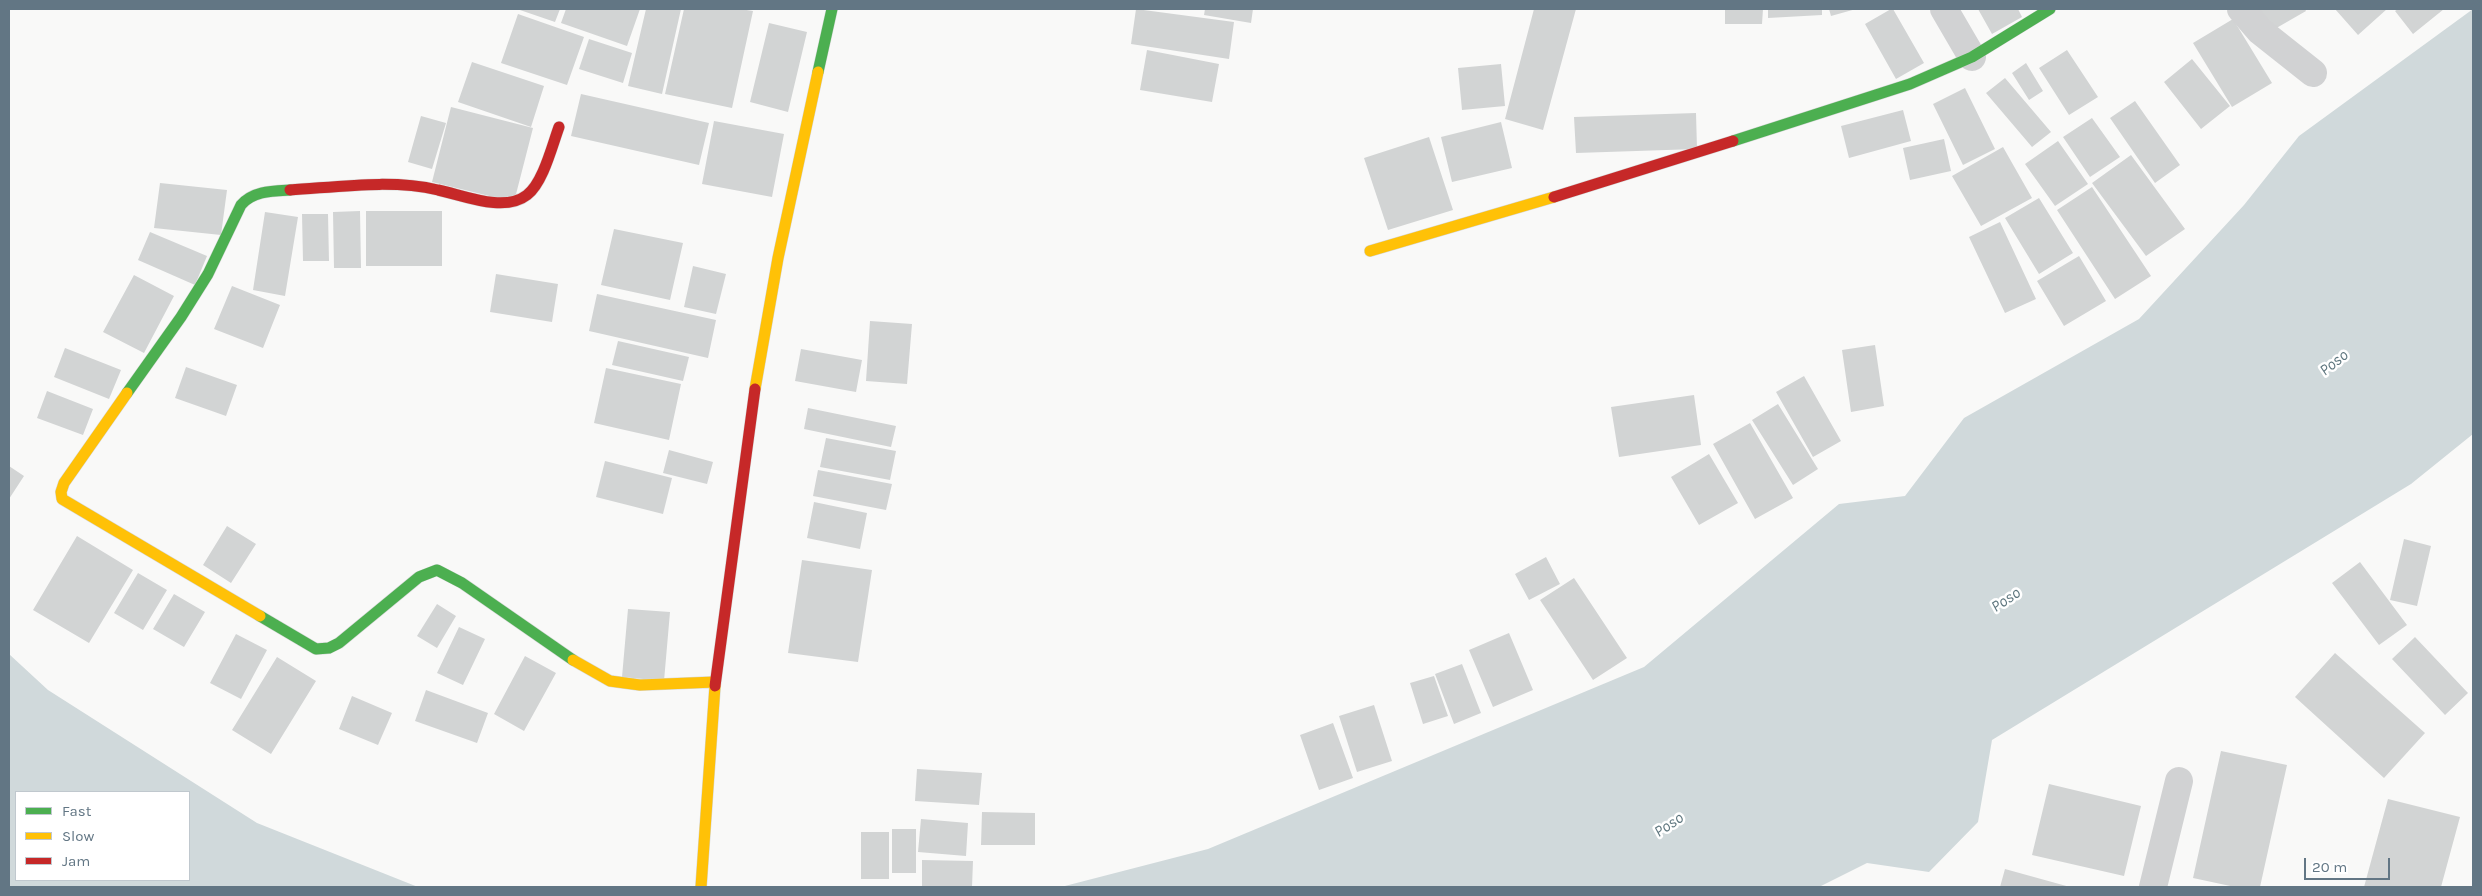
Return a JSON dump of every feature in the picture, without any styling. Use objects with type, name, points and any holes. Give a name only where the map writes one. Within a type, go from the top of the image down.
[{"type":"main road","points":[[701,887],[711,716],[748,428],[778,258],[832,9]]},
{"type":"main road","points":[[1370,251],[1608,181],[1910,84],[1972,57],[2050,9]]},
{"type":"main road","points":[[559,127],[536,187],[529,194],[509,204],[442,189],[404,185],[267,191],[247,198],[241,205],[208,274],[64,483],[60,490],[61,498],[81,512],[316,649],[329,648],[339,644],[419,576],[437,570],[462,583],[571,660],[610,681],[640,685],[715,682]]},
{"type":"street","points":[[1944,9],[1972,57]]},
{"type":"street","points":[[2241,9],[2260,31],[2313,73]]},
{"type":"street","points":[[2153,887],[2179,781]]},
{"type":"water","name":"Poso","points":[[2473,9],[2473,434],[2411,484],[1992,740],[1978,822],[1929,872],[1867,863],[1819,887],[1061,887],[1208,849],[1644,667],[1839,504],[1905,496],[1964,418],[2139,319],[2244,205],[2299,136]]},
{"type":"water","points":[[9,654],[48,690],[257,823],[418,887],[9,887]]},
{"type":"building","points":[[517,9],[560,9],[555,22]]},
{"type":"building","points":[[566,9],[640,9],[627,46],[561,23]]},
{"type":"building","points":[[646,9],[681,9],[662,94],[628,86]]},
{"type":"building","points":[[684,9],[740,9],[753,11],[732,108],[665,94]]},
{"type":"building","points":[[1136,9],[1234,22],[1229,59],[1131,44]]},
{"type":"building","points":[[1205,9],[1253,9],[1251,23],[1204,15]]},
{"type":"building","points":[[1534,9],[1576,9],[1543,130],[1505,119]]},
{"type":"building","points":[[1725,9],[1763,9],[1762,24],[1725,24]]},
{"type":"building","points":[[1768,9],[1822,9],[1822,15],[1768,18]]},
{"type":"building","points":[[1829,9],[1856,9],[1831,16]]},
{"type":"building","points":[[1893,9],[1924,63],[1896,79],[1865,24]]},
{"type":"building","points":[[1978,9],[2018,9],[2022,17],[1992,34]]},
{"type":"building","points":[[2252,9],[2305,9],[2306,11],[2266,34]]},
{"type":"building","points":[[2335,9],[2387,9],[2358,35]]},
{"type":"building","points":[[2398,9],[2444,9],[2413,34],[2395,11]]},
{"type":"building","points":[[518,14],[584,37],[567,85],[501,63]]},
{"type":"building","points":[[2233,19],[2272,83],[2232,107],[2193,43]]},
{"type":"building","points":[[769,23],[807,32],[788,112],[750,102]]},
{"type":"building","points":[[589,39],[632,53],[623,83],[579,69]]},
{"type":"building","points":[[1147,50],[1219,64],[1212,102],[1140,90]]},
{"type":"building","points":[[2067,50],[2098,97],[2069,115],[2039,68]]},
{"type":"building","points":[[2192,59],[2230,106],[2201,129],[2164,82]]},
{"type":"building","points":[[472,62],[544,86],[531,127],[458,102]]},
{"type":"building","points":[[2026,63],[2043,91],[2029,100],[2012,73]]},
{"type":"building","points":[[1501,64],[1505,106],[1462,110],[1458,68]]},
{"type":"building","points":[[2005,78],[2051,132],[2032,147],[1986,93]]},
{"type":"building","points":[[1965,88],[1995,149],[1963,165],[1933,104]]},
{"type":"building","points":[[581,94],[709,123],[699,165],[571,136]]},
{"type":"building","points":[[2135,101],[2180,165],[2155,183],[2110,118]]},
{"type":"building","points":[[451,107],[533,128],[514,202],[432,182]]},
{"type":"building","points":[[1903,110],[1911,141],[1849,158],[1841,126]]},
{"type":"building","points":[[1696,113],[1697,149],[1576,153],[1574,117]]},
{"type":"building","points":[[421,116],[446,123],[432,169],[408,162]]},
{"type":"building","points":[[2092,118],[2120,157],[2090,177],[2063,137]]},
{"type":"building","points":[[714,121],[784,134],[772,197],[702,184]]},
{"type":"building","points":[[1501,122],[1512,168],[1452,182],[1441,137]]},
{"type":"building","points":[[1429,137],[1453,210],[1388,230],[1364,158]]},
{"type":"building","points":[[1944,139],[1951,171],[1910,180],[1903,148]]},
{"type":"building","points":[[2058,141],[2088,184],[2055,206],[2025,164]]},
{"type":"building","points":[[2003,147],[2032,198],[1981,226],[1952,176]]},
{"type":"building","points":[[2131,155],[2185,229],[2146,256],[2092,183]]},
{"type":"building","points":[[160,183],[227,190],[221,235],[154,228]]},
{"type":"building","points":[[2092,187],[2151,276],[2115,299],[2057,210]]},
{"type":"building","points":[[2039,198],[2073,253],[2039,274],[2005,218]]},
{"type":"building","points":[[360,211],[361,268],[334,268],[333,212]]},
{"type":"building","points":[[366,211],[442,211],[442,266],[366,266]]},
{"type":"building","points":[[265,212],[298,217],[285,296],[253,290]]},
{"type":"building","points":[[302,214],[328,214],[329,261],[303,261]]},
{"type":"building","points":[[2000,222],[2036,299],[2005,313],[1969,237]]},
{"type":"building","points":[[614,229],[683,243],[670,300],[601,285]]},
{"type":"building","points":[[150,232],[207,256],[195,285],[138,260]]},
{"type":"building","points":[[2079,256],[2106,301],[2064,326],[2037,281]]},
{"type":"building","points":[[693,266],[726,274],[716,314],[684,307]]},
{"type":"building","points":[[496,274],[558,284],[552,322],[490,312]]},
{"type":"building","points":[[134,275],[174,296],[144,353],[103,332]]},
{"type":"building","points":[[232,286],[280,305],[263,348],[214,329]]},
{"type":"building","points":[[597,294],[716,320],[708,358],[589,331]]},
{"type":"building","points":[[870,321],[912,324],[907,384],[866,381]]},
{"type":"building","points":[[618,341],[689,357],[683,381],[612,365]]},
{"type":"building","points":[[1875,345],[1884,406],[1851,412],[1842,350]]},
{"type":"building","points":[[65,348],[121,370],[109,399],[54,377]]},
{"type":"building","points":[[801,349],[862,360],[856,392],[795,381]]},
{"type":"building","points":[[186,367],[237,385],[226,416],[175,398]]},
{"type":"building","points":[[606,368],[681,384],[669,440],[594,423]]},
{"type":"building","points":[[1804,376],[1841,441],[1813,457],[1776,392]]},
{"type":"building","points":[[47,391],[93,409],[83,435],[37,418]]},
{"type":"building","points":[[1694,395],[1701,445],[1619,457],[1611,407]]},
{"type":"building","points":[[1778,404],[1818,469],[1793,485],[1752,420]]},
{"type":"building","points":[[808,408],[896,426],[891,447],[804,429]]},
{"type":"building","points":[[1750,423],[1793,498],[1755,519],[1713,444]]},
{"type":"building","points":[[826,438],[896,451],[890,480],[820,467]]},
{"type":"building","points":[[669,450],[713,462],[707,484],[663,473]]},
{"type":"building","points":[[1709,454],[1738,503],[1699,525],[1671,477]]},
{"type":"building","points":[[605,461],[672,478],[663,514],[596,497]]},
{"type":"building","points":[[9,466],[24,476],[9,499]]},
{"type":"building","points":[[818,470],[892,484],[886,510],[813,496]]},
{"type":"building","points":[[814,502],[867,513],[860,549],[807,538]]},
{"type":"building","points":[[227,526],[256,544],[231,583],[203,565]]},
{"type":"building","points":[[77,536],[133,570],[89,643],[33,610]]},
{"type":"building","points":[[2404,539],[2431,546],[2417,606],[2390,600]]},
{"type":"building","points":[[1546,557],[1560,584],[1529,600],[1515,574]]},
{"type":"building","points":[[802,560],[872,570],[858,662],[788,653]]},
{"type":"building","points":[[2360,562],[2407,625],[2379,645],[2332,583]]},
{"type":"building","points":[[138,573],[167,590],[143,630],[114,613]]},
{"type":"building","points":[[1574,578],[1627,658],[1593,680],[1540,600]]},
{"type":"building","points":[[174,594],[205,612],[184,647],[153,629]]},
{"type":"building","points":[[437,604],[456,616],[437,648],[417,636]]},
{"type":"building","points":[[628,609],[670,612],[664,681],[622,677]]},
{"type":"building","points":[[459,627],[485,639],[463,685],[437,673]]},
{"type":"building","points":[[1509,633],[1533,690],[1493,707],[1469,650]]},
{"type":"building","points":[[236,634],[267,650],[241,699],[210,683]]},
{"type":"building","points":[[2415,637],[2468,693],[2445,715],[2392,659]]},
{"type":"building","points":[[2335,653],[2425,733],[2384,778],[2295,697]]},
{"type":"building","points":[[525,656],[556,673],[524,731],[494,714]]},
{"type":"building","points":[[277,657],[316,681],[271,754],[232,730]]},
{"type":"building","points":[[1462,664],[1481,713],[1454,724],[1435,674]]},
{"type":"building","points":[[1434,676],[1448,716],[1423,724],[1410,683]]},
{"type":"building","points":[[426,690],[488,713],[477,743],[415,721]]},
{"type":"building","points":[[352,696],[392,713],[378,745],[339,729]]},
{"type":"building","points":[[1374,705],[1392,761],[1357,772],[1339,716]]},
{"type":"building","points":[[1333,723],[1353,778],[1319,790],[1300,735]]},
{"type":"building","points":[[2221,751],[2287,765],[2260,887],[2235,887],[2193,878]]},
{"type":"building","points":[[917,769],[982,773],[979,805],[915,801]]},
{"type":"building","points":[[2049,784],[2141,806],[2124,876],[2032,855]]},
{"type":"building","points":[[2388,799],[2460,817],[2441,887],[2364,887]]},
{"type":"building","points":[[982,812],[1035,813],[1035,845],[981,845]]},
{"type":"building","points":[[921,819],[968,823],[966,856],[918,852]]},
{"type":"building","points":[[892,829],[916,829],[916,873],[892,873]]},
{"type":"building","points":[[861,832],[889,832],[889,879],[861,879]]},
{"type":"building","points":[[922,860],[973,861],[972,887],[922,887]]},
{"type":"building","points":[[2005,869],[2070,887],[2000,887]]},
{"type":"traffic: fast","points":[[818,72],[832,9]]},
{"type":"traffic: fast","points":[[1733,141],[1910,84],[1972,57],[2050,9]]},
{"type":"traffic: fast","points":[[127,393],[181,317],[208,274],[241,205],[257,194],[290,190]]},
{"type":"traffic: fast","points":[[260,616],[316,649],[329,648],[339,643],[419,577],[437,570],[462,583],[573,660]]},
{"type":"traffic: slow","points":[[755,389],[778,258],[818,72]]},
{"type":"traffic: slow","points":[[1370,251],[1554,197]]},
{"type":"traffic: slow","points":[[127,393],[64,483],[61,492],[62,499],[260,616]]},
{"type":"traffic: slow","points":[[573,660],[610,681],[640,685],[715,682]]},
{"type":"traffic: slow","points":[[701,887],[715,686]]},
{"type":"traffic: jam","points":[[290,190],[383,184],[402,185],[438,190],[471,199],[507,203],[527,195],[538,182],[559,127]]},
{"type":"traffic: jam","points":[[1554,197],[1733,141]]},
{"type":"traffic: jam","points":[[715,686],[755,389]]}]
